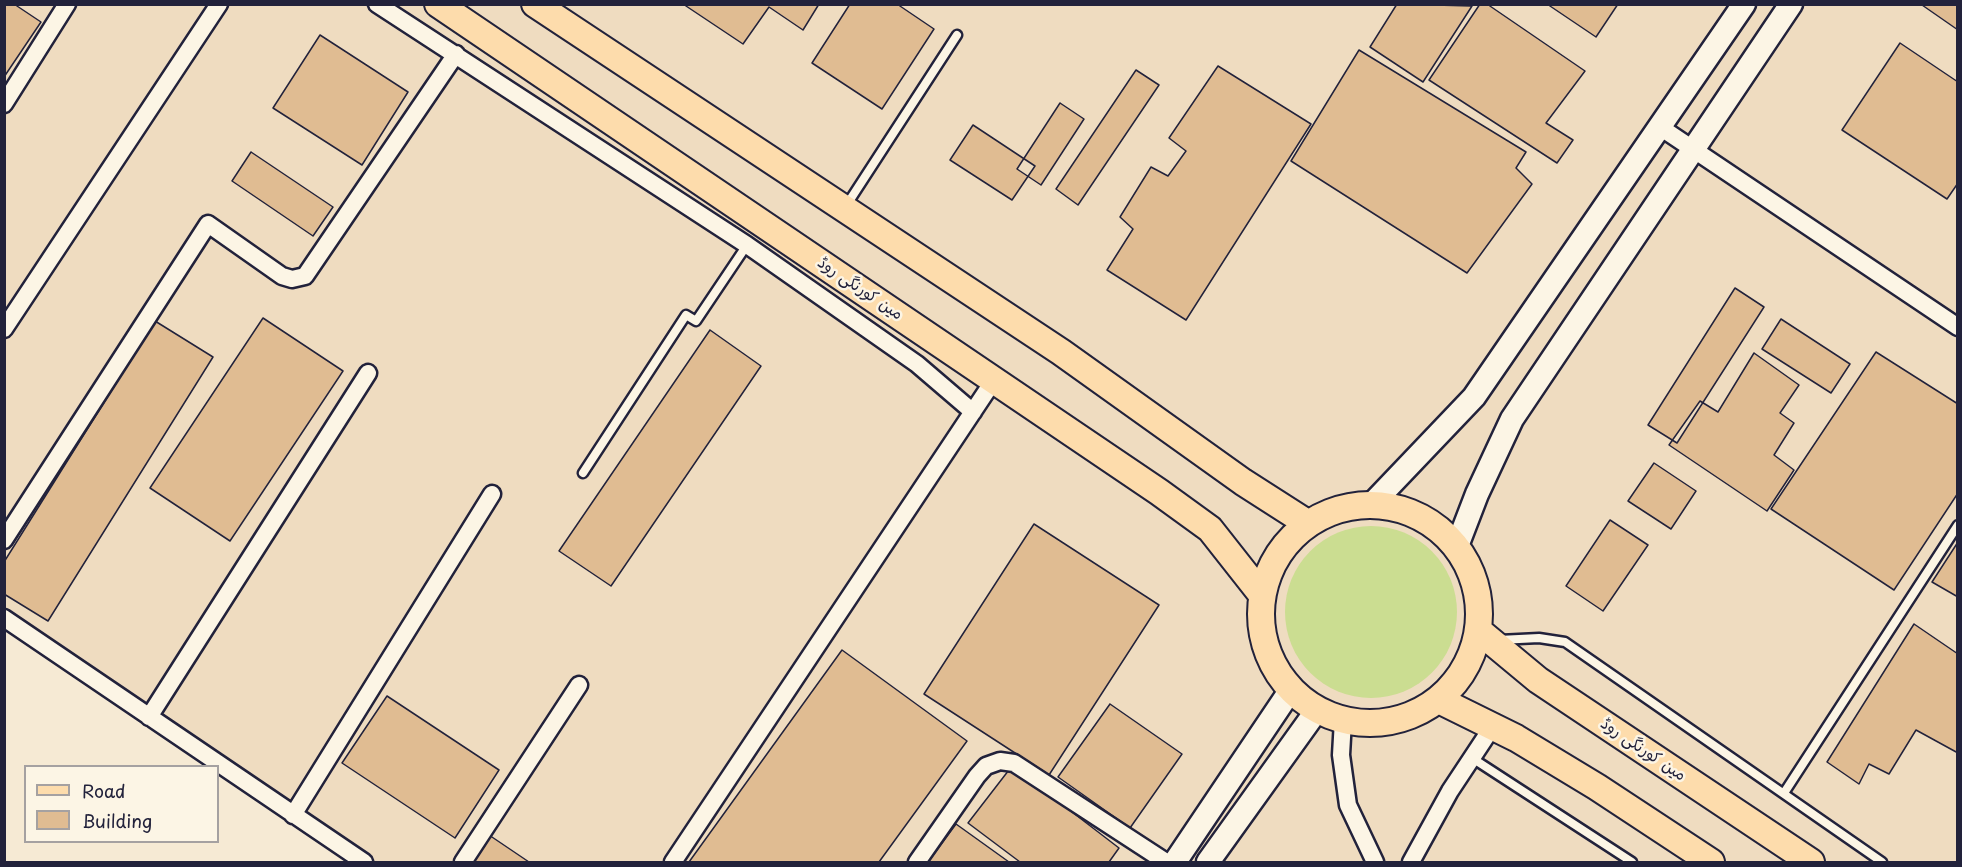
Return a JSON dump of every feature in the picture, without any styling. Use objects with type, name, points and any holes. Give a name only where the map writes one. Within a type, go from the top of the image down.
[{"type":"main road","name":"مین کورنگی روڈ","points":[[438,4],[1210,529],[1262,595]]},
{"type":"main road","points":[[535,4],[1061,352],[1243,482],[1307,523]]},
{"type":"main road","points":[[1373,503],[1474,397],[1744,4]]},
{"type":"main road","points":[[1457,546],[1477,494],[1512,419],[1791,4]]},
{"type":"main road","points":[[1373,503],[1420,515],[1457,546],[1477,586],[1485,635],[1466,669],[1439,700],[1406,717],[1369,723],[1343,720],[1317,710],[1290,690],[1268,651],[1261,623],[1262,595],[1277,554],[1307,523],[1339,508],[1373,503]]},
{"type":"main road","name":"مین کورنگی روڈ","points":[[1485,635],[1538,680],[1811,862]]},
{"type":"main road","points":[[1175,862],[1290,690]]},
{"type":"main road","points":[[1439,700],[1493,726],[1597,787],[1711,862]]},
{"type":"main road","points":[[1208,862],[1317,710]]},
{"type":"street","points":[[4,104],[67,4]]},
{"type":"street","points":[[4,329],[219,4]]},
{"type":"street","points":[[376,4],[747,245],[917,364],[973,412]]},
{"type":"street","points":[[4,540],[208,224],[282,276],[292,279],[305,276],[456,54]]},
{"type":"street","points":[[1660,127],[1695,148],[1958,327]]},
{"type":"street","points":[[149,717],[368,373]]},
{"type":"street","points":[[673,862],[994,380]]},
{"type":"street","points":[[293,815],[492,494]]},
{"type":"street","points":[[4,618],[363,862]]},
{"type":"street","points":[[463,862],[579,685]]},
{"type":"street","points":[[1343,720],[1341,755],[1348,805],[1375,862]]},
{"type":"street","points":[[1411,862],[1450,791],[1493,726]]},
{"type":"street","points":[[917,862],[977,776],[986,766],[1000,761],[1014,763],[1166,862]]},
{"type":"lane","points":[[844,209],[957,35]]},
{"type":"lane","points":[[583,473],[686,315],[696,321],[747,245]]},
{"type":"lane","points":[[1784,793],[1958,525]]},
{"type":"lane","points":[[1485,635],[1565,642],[1882,862]]},
{"type":"lane","points":[[1472,758],[1632,862]]},
{"type":"shaded area","points":[[5,5],[1957,5],[1957,862],[360,862],[5,613]]},
{"type":"green space","points":[[1371,526],[1404,533],[1432,551],[1450,579],[1457,612],[1450,645],[1432,673],[1404,691],[1371,698],[1338,691],[1310,673],[1292,645],[1285,612],[1292,579],[1310,551],[1338,533]]},
{"type":"building","points":[[4,4],[14,4],[41,22],[4,77]]},
{"type":"building","points":[[683,4],[819,4],[803,30],[769,7],[743,44]]},
{"type":"building","points":[[850,4],[897,4],[934,29],[882,109],[812,63]]},
{"type":"building","points":[[1397,4],[1472,6],[1423,82],[1370,47]]},
{"type":"building","points":[[1480,4],[1487,4],[1585,71],[1546,123],[1573,140],[1557,163],[1429,80]]},
{"type":"building","points":[[1547,4],[1618,4],[1596,37]]},
{"type":"building","points":[[1922,4],[1958,4],[1958,30],[1922,5]]},
{"type":"building","points":[[320,35],[408,92],[362,165],[273,108]]},
{"type":"building","points":[[1900,43],[1958,82],[1958,183],[1947,199],[1842,130]]},
{"type":"building","points":[[1359,50],[1526,152],[1516,168],[1532,184],[1467,273],[1291,161]]},
{"type":"building","points":[[1218,66],[1311,124],[1186,320],[1107,270],[1133,229],[1120,217],[1151,167],[1168,176],[1186,151],[1169,138]]},
{"type":"building","points":[[1136,70],[1159,85],[1078,205],[1056,189]]},
{"type":"building","points":[[1060,103],[1084,119],[1041,185],[1017,169]]},
{"type":"building","points":[[973,125],[1035,166],[1012,200],[950,160]]},
{"type":"building","points":[[251,152],[333,207],[313,236],[232,181]]},
{"type":"building","points":[[1735,288],[1764,307],[1677,443],[1648,425]]},
{"type":"building","points":[[263,318],[343,371],[230,541],[150,488]]},
{"type":"building","points":[[1781,319],[1850,364],[1831,393],[1762,349]]},
{"type":"building","points":[[155,321],[213,357],[48,621],[4,594],[4,562]]},
{"type":"building","points":[[710,330],[761,366],[611,586],[559,551]]},
{"type":"building","points":[[1876,352],[1958,404],[1958,493],[1894,590],[1771,509]]},
{"type":"building","points":[[1754,353],[1799,385],[1780,413],[1794,423],[1774,455],[1794,470],[1767,511],[1669,445],[1700,401],[1718,412]]},
{"type":"building","points":[[1654,463],[1696,491],[1671,529],[1628,501]]},
{"type":"building","points":[[1610,520],[1648,545],[1603,611],[1566,586]]},
{"type":"building","points":[[1034,524],[1159,605],[1049,775],[924,694]]},
{"type":"building","points":[[1958,542],[1958,597],[1932,582]]},
{"type":"building","points":[[1914,624],[1958,654],[1958,753],[1916,730],[1889,774],[1869,764],[1859,784],[1827,762]]},
{"type":"building","points":[[842,650],[967,741],[879,862],[689,862]]},
{"type":"building","points":[[387,696],[499,770],[455,838],[342,763]]},
{"type":"building","points":[[1110,704],[1182,754],[1130,828],[1058,777]]},
{"type":"building","points":[[1012,766],[1119,848],[1109,862],[1020,862],[968,823]]},
{"type":"building","points":[[956,824],[1009,862],[928,862]]},
{"type":"building","points":[[489,835],[529,862],[470,862]]}]
